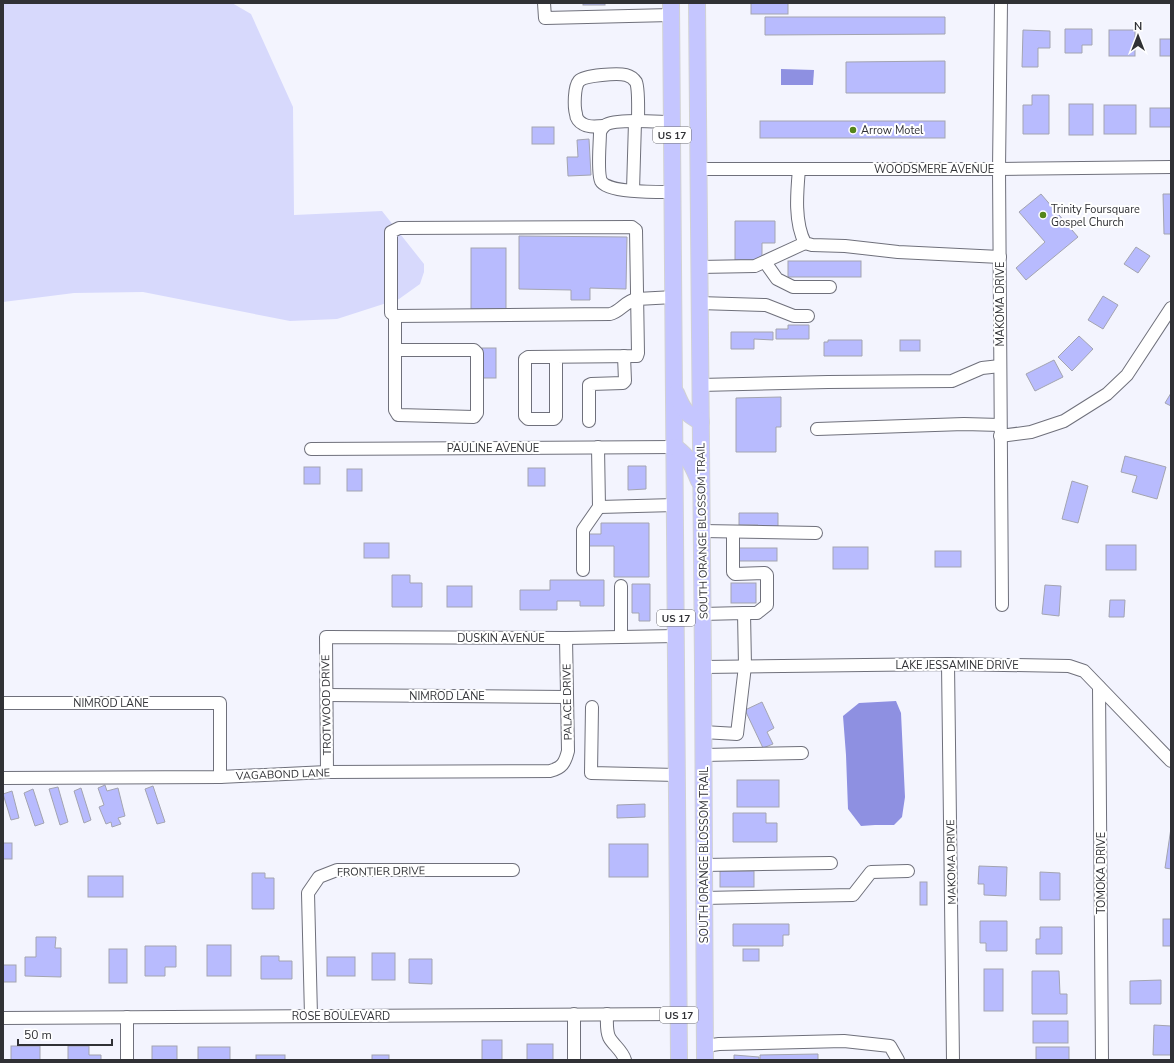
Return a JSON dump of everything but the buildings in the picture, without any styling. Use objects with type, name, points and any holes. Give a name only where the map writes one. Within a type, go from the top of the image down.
[{"type":"main road","name":"SOUTH ORANGE BLOSSOM TRAIL","points":[[697,3],[704,754],[705,1053]]},
{"type":"main road","name":"US 17","points":[[671,9],[679,1060]]},
{"type":"main road","points":[[674,387],[681,404],[688,415],[701,422]]},
{"type":"main road","points":[[675,447],[685,454],[694,468],[701,486]]},
{"type":"main road","points":[[679,970],[683,984],[692,995],[705,998]]},
{"type":"street","points":[[544,3],[545,18],[671,9]]},
{"type":"street","name":"MAKOMA DRIVE","points":[[1001,3],[999,169],[1002,605]]},
{"type":"street","points":[[633,190],[636,122],[637,90],[636,82],[632,77],[625,75],[590,76],[579,81],[576,87],[576,114],[578,120],[583,124],[589,126],[604,126],[620,122],[636,122],[672,122]]},
{"type":"street","points":[[604,126],[600,132],[599,176],[602,183],[616,189],[673,192]]},
{"type":"street","name":"WOODSMERE AVENUE","points":[[698,169],[999,169],[1171,167]]},
{"type":"street","points":[[798,169],[798,218],[802,237],[805,243]]},
{"type":"street","points":[[556,357],[556,417],[554,419],[528,418],[525,416],[525,359],[528,357],[636,356],[638,353],[637,299],[636,230],[632,228],[399,228],[390,232],[390,312],[395,316],[610,314],[616,313],[627,302],[637,299],[674,297]]},
{"type":"street","points":[[699,267],[755,266],[805,243],[812,245],[845,246],[898,252],[1000,257]]},
{"type":"street","points":[[764,262],[777,280],[793,287],[830,287]]},
{"type":"street","points":[[699,303],[766,305],[794,316],[808,316]]},
{"type":"street","points":[[817,429],[964,424],[1000,430],[1031,432],[1064,421],[1107,394],[1127,375],[1171,308]]},
{"type":"street","points":[[395,316],[395,350],[395,410],[398,415],[474,417],[477,413],[477,353],[474,350],[395,350]]},
{"type":"street","points":[[589,421],[589,385],[623,383],[625,381],[624,356]]},
{"type":"street","points":[[700,385],[952,381],[982,368],[1000,366]]},
{"type":"street","points":[[583,570],[583,530],[599,507],[598,447]]},
{"type":"street","name":"PAULINE AVENUE","points":[[311,449],[675,447]]},
{"type":"street","points":[[599,507],[675,505]]},
{"type":"street","points":[[702,531],[816,533]]},
{"type":"street","points":[[702,614],[757,613],[767,606],[766,573],[735,574],[733,572],[733,532]]},
{"type":"street","points":[[620,586],[621,637]]},
{"type":"street","points":[[703,732],[737,734],[745,666],[744,613]]},
{"type":"street","name":"DUSKIN AVENUE","points":[[326,638],[566,638],[676,636]]},
{"type":"street","name":"TROTWOOD DRIVE","points":[[326,638],[327,772]]},
{"type":"street","name":"PALACE DRIVE","points":[[562,766],[568,751],[566,638]]},
{"type":"street","name":"MAKOMA DRIVE","points":[[948,664],[953,1060]]},
{"type":"street","name":"LAKE JESSAMINE DRIVE","points":[[703,667],[948,664],[1069,666],[1084,671],[1171,761]]},
{"type":"street","name":"TOMOKA DRIVE","points":[[1099,686],[1102,1060]]},
{"type":"street","name":"NIMROD LANE","points":[[327,696],[567,696]]},
{"type":"street","name":"NIMROD LANE","points":[[3,703],[220,703],[220,777]]},
{"type":"street","points":[[592,707],[592,773],[678,775]]},
{"type":"street","points":[[704,754],[802,753]]},
{"type":"street","name":"VAGABOND LANE","points":[[3,778],[220,777],[327,772],[550,771],[562,766]]},
{"type":"street","points":[[704,865],[831,864]]},
{"type":"street","name":"FRONTIER DRIVE","points":[[311,1016],[308,893],[319,877],[336,870],[513,870]]},
{"type":"street","points":[[704,898],[852,895],[872,872],[908,871]]},
{"type":"street","points":[[574,1014],[574,1060]]},
{"type":"street","points":[[607,1014],[607,1030],[609,1037],[624,1054],[625,1060]]},
{"type":"street","name":"ROSE BOULEVARD","points":[[3,1018],[679,1014]]},
{"type":"street","points":[[127,1017],[127,1060]]},
{"type":"street","points":[[705,1053],[719,1044],[844,1041],[890,1046],[898,1060]]},
{"type":"shaded area","points":[[3,3],[232,3],[251,14],[293,107],[294,215],[382,211],[424,264],[424,272],[420,284],[399,299],[337,319],[290,321],[143,292],[74,293],[3,302]]},
{"type":"water","points":[[781,69],[814,70],[813,85],[781,85]]},
{"type":"water","points":[[896,701],[901,713],[905,797],[902,817],[894,825],[861,826],[848,809],[843,716],[859,703]]},
{"type":"place","name":"Arrow Motel","points":[[853,130]]},
{"type":"place","name":"Trinity Foursquare Gospel Church","points":[[1043,215]]}]
